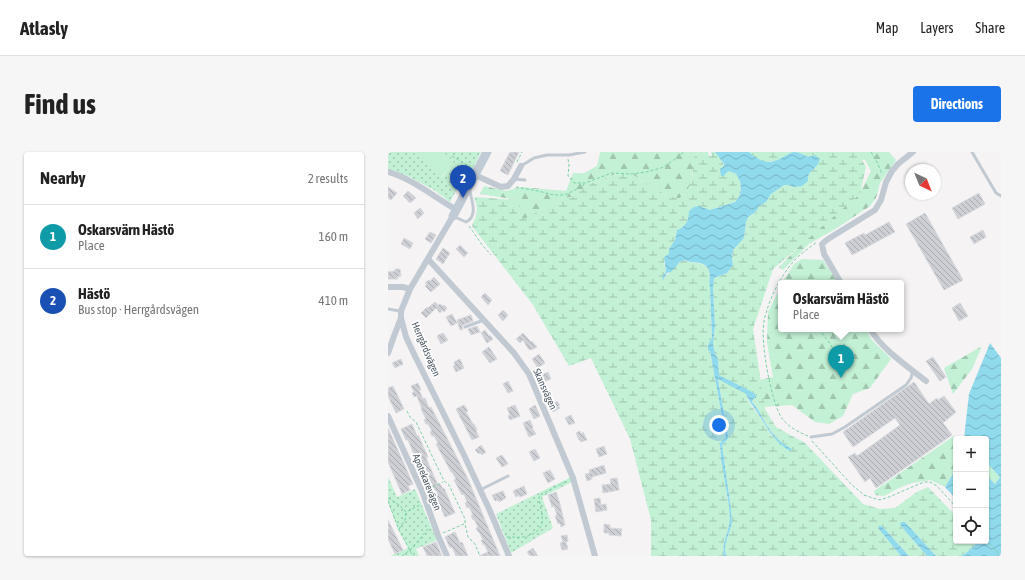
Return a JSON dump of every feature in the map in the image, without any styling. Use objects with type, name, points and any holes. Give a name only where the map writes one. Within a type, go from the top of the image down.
[{"type":"street","name":"Herrgårdsvägen","points":[[487,152],[455,213],[410,289],[401,318],[406,337],[480,490],[509,556]]},
{"type":"street","points":[[839,280],[824,254],[822,244],[875,210],[881,200],[886,182],[892,171],[913,152]]},
{"type":"street","points":[[476,173],[501,187],[508,186],[514,179],[521,166]]},
{"type":"street","points":[[388,172],[419,186],[455,213]]},
{"type":"street","name":"Skansvägen","points":[[428,259],[514,353],[529,374],[573,478],[596,556]]},
{"type":"street","points":[[388,287],[403,287],[410,289]]},
{"type":"street","points":[[388,353],[401,318]]},
{"type":"street","points":[[872,332],[891,354],[926,381]]},
{"type":"street","name":"Apotekarevägen","points":[[388,416],[422,491],[433,523],[447,556]]},
{"type":"lane","points":[[521,166],[534,158],[546,155],[567,155],[585,152]]},
{"type":"lane","points":[[972,152],[996,193],[1001,196]]},
{"type":"lane","points":[[514,179],[525,180]]},
{"type":"lane","points":[[455,213],[466,222],[472,217],[474,207],[470,192],[467,190]]},
{"type":"lane","points":[[388,309],[402,311]]},
{"type":"lane","points":[[465,327],[484,320]]},
{"type":"lane","points":[[810,436],[832,434],[845,427],[906,385],[911,378],[913,371]]},
{"type":"lane","points":[[480,490],[508,476]]},
{"type":"path","points":[[567,155],[569,165],[568,176],[574,183],[584,183],[612,173],[632,174],[661,168],[684,152]]},
{"type":"path","points":[[871,152],[882,175]]},
{"type":"path","points":[[452,156],[476,173]]},
{"type":"path","points":[[508,186],[554,195],[565,194],[582,186],[584,183]]},
{"type":"path","points":[[466,222],[491,255]]},
{"type":"path","points":[[781,280],[793,262],[820,240]]},
{"type":"path","points":[[778,286],[769,303],[764,322],[763,344],[770,384],[776,406],[781,417],[788,426],[810,436],[812,441],[834,466],[864,495],[880,500],[924,482],[930,482],[937,486],[953,504]]},
{"type":"path","points":[[821,332],[831,345],[841,364]]},
{"type":"path","points":[[407,411],[410,417],[416,422],[444,481],[449,485],[465,519],[464,524],[468,537],[475,544],[480,556]]},
{"type":"path","points":[[501,536],[525,537],[536,533],[542,523],[539,498],[540,495],[573,478]]},
{"type":"path","points":[[422,491],[444,481]]},
{"type":"path","points":[[388,498],[406,512]]},
{"type":"path","points":[[388,501],[399,530],[413,556]]},
{"type":"path","points":[[406,512],[426,502]]},
{"type":"path","points":[[399,530],[405,520],[406,512]]},
{"type":"path","points":[[402,556],[410,550],[433,523]]},
{"type":"path","points":[[438,535],[464,524]]},
{"type":"path","points":[[989,543],[1001,556]]},
{"type":"green space","points":[[388,152],[415,152],[414,153],[442,177],[454,162],[443,152],[481,152],[470,174],[465,174],[450,202],[434,190],[408,176],[388,169]]},
{"type":"green space","points":[[443,152],[455,162],[441,177],[414,153]]},
{"type":"green space","points":[[601,152],[699,152],[694,157],[692,179],[687,192],[680,198],[665,194],[647,185],[635,176],[622,172],[590,184],[573,197],[563,198],[524,220],[517,200],[480,194],[484,186],[506,191],[521,187],[566,191],[573,173],[584,173],[597,166]]},
{"type":"green space","points":[[699,152],[708,152],[709,156],[712,156],[711,152],[715,152],[724,166],[725,174],[729,171],[736,174],[740,181],[741,190],[739,197],[735,202],[710,210],[699,206],[682,229],[677,230],[675,240],[669,249],[669,254],[664,262],[666,272],[664,279],[667,274],[681,261],[701,264],[707,268],[710,273],[709,283],[712,338],[708,345],[726,438],[720,444],[730,521],[724,543],[723,556],[651,556],[651,520],[630,439],[591,358],[569,366],[533,305],[472,226],[477,212],[474,197],[518,200],[524,219],[563,198],[573,197],[590,184],[625,172],[635,176],[647,185],[665,194],[680,198],[687,192],[692,179],[693,160]]},
{"type":"green space","points":[[749,152],[857,152],[866,167],[860,194],[773,269],[753,329],[765,409],[776,427],[805,443],[863,504],[880,509],[895,508],[917,492],[928,487],[953,513],[953,544],[976,544],[966,553],[960,556],[936,556],[905,522],[900,525],[927,556],[909,556],[882,526],[878,528],[901,556],[726,556],[726,542],[732,523],[722,445],[728,437],[718,378],[746,394],[752,407],[772,436],[786,446],[770,430],[752,402],[754,398],[753,393],[719,375],[718,359],[713,344],[715,326],[713,290],[714,278],[727,273],[733,265],[733,250],[744,238],[748,217],[755,213],[759,206],[766,202],[771,194],[778,188],[784,185],[793,187],[808,176],[816,167],[812,157],[785,156],[775,161],[762,162]]},
{"type":"green space","points":[[833,152],[889,152],[896,160],[880,183],[876,198],[870,206],[837,228],[809,244],[783,270],[779,267],[849,192],[862,189],[871,171],[865,160],[847,158]]},
{"type":"green space","points":[[802,259],[823,260],[836,280],[784,280],[794,264]]},
{"type":"green space","points":[[778,292],[778,332],[868,332],[871,339],[891,359],[870,388],[853,394],[843,416],[829,424],[815,422],[792,405],[762,407],[760,380],[773,377],[767,343],[768,312]]},
{"type":"green space","points":[[982,346],[972,369],[953,394],[944,368]]},
{"type":"green space","points":[[953,437],[953,474],[945,487],[930,480],[912,483],[884,496],[875,495],[874,491]]},
{"type":"green space","points":[[989,465],[1000,477],[995,484],[989,478]]},
{"type":"green space","points":[[388,477],[397,497],[415,489],[437,540],[416,549],[419,556],[390,556],[408,548],[398,529],[388,502]]},
{"type":"green space","points":[[571,477],[572,482],[542,497],[553,528],[511,553],[496,514]]},
{"type":"water","points":[[715,152],[749,152],[765,162],[777,160],[794,152],[810,157],[815,155],[820,159],[817,166],[809,174],[808,181],[802,186],[793,187],[784,185],[771,194],[766,202],[759,206],[753,214],[748,217],[744,238],[733,250],[733,265],[727,273],[714,278],[713,290],[715,326],[713,344],[718,359],[719,375],[754,393],[756,398],[754,398],[752,402],[768,427],[778,440],[792,449],[790,451],[776,440],[746,394],[718,379],[728,437],[722,445],[732,523],[726,542],[726,556],[723,556],[724,543],[730,521],[720,443],[726,438],[710,351],[708,350],[708,345],[712,338],[709,283],[710,273],[704,264],[684,261],[680,262],[671,272],[667,273],[663,280],[662,277],[666,272],[664,257],[669,254],[669,249],[675,240],[677,230],[683,227],[686,223],[689,211],[694,207],[699,206],[710,210],[735,202],[739,197],[741,190],[740,181],[736,174],[729,171],[724,176],[721,176],[720,169],[724,166],[724,164]]},
{"type":"water","points":[[990,343],[1001,358],[1001,556],[960,556],[966,553],[976,544],[989,544],[989,478],[995,484],[1000,477],[989,465],[989,436],[964,436],[969,394]]},
{"type":"water","points":[[953,474],[953,496],[945,487]]},
{"type":"water","points":[[901,522],[905,522],[936,556],[927,556],[900,525]]},
{"type":"water","points":[[879,526],[882,526],[909,556],[901,556],[878,528]]},
{"type":"building","points":[[510,152],[519,152],[508,175],[500,171]]},
{"type":"building","points":[[388,187],[397,193],[391,200],[388,198]]},
{"type":"building","points":[[408,191],[416,198],[410,203],[403,196]]},
{"type":"building","points":[[979,193],[985,204],[958,219],[952,208]]},
{"type":"building","points":[[420,208],[424,213],[418,219],[414,213]]},
{"type":"building","points":[[925,213],[963,280],[944,290],[906,224]]},
{"type":"building","points":[[889,222],[895,232],[852,255],[845,243],[864,233],[865,235]]},
{"type":"building","points":[[983,230],[986,237],[974,244],[970,237]]},
{"type":"building","points":[[430,232],[436,235],[431,243],[425,239]]},
{"type":"building","points":[[404,238],[413,243],[410,249],[401,244]]},
{"type":"building","points":[[460,245],[468,253],[464,257],[456,249]]},
{"type":"building","points":[[443,248],[450,253],[443,264],[436,259]]},
{"type":"building","points":[[395,269],[400,269],[401,276],[397,277],[398,279],[388,279],[388,272],[395,271]]},
{"type":"building","points":[[434,277],[440,284],[431,292],[425,286],[427,284],[425,283]]},
{"type":"building","points":[[485,293],[492,300],[488,305],[481,297]]},
{"type":"building","points":[[435,302],[438,305],[436,307],[440,304],[447,308],[444,312],[443,310],[440,313],[436,308],[426,318],[421,313]]},
{"type":"building","points":[[960,303],[968,316],[959,321],[952,308]]},
{"type":"building","points":[[503,310],[508,315],[503,321],[498,315]]},
{"type":"building","points":[[452,314],[457,323],[451,326],[446,317]]},
{"type":"building","points":[[471,315],[473,321],[463,325],[463,329],[460,330],[457,320]]},
{"type":"building","points":[[477,326],[480,332],[471,335],[468,329]]},
{"type":"building","points":[[485,330],[493,339],[487,343],[481,333]]},
{"type":"building","points":[[443,333],[448,340],[441,344],[437,336]]},
{"type":"building","points":[[523,333],[537,347],[529,350],[523,340],[520,343],[516,339]]},
{"type":"building","points":[[489,347],[497,359],[490,363],[482,352]]},
{"type":"building","points":[[539,354],[545,363],[538,368],[532,359]]},
{"type":"building","points":[[933,357],[946,377],[940,381],[926,361]]},
{"type":"building","points":[[401,359],[403,364],[395,368],[392,363]]},
{"type":"building","points":[[431,359],[436,366],[430,369],[426,361]]},
{"type":"building","points":[[460,359],[464,368],[456,372],[453,366],[455,365],[454,362]]},
{"type":"building","points":[[548,372],[551,379],[541,383],[539,376]]},
{"type":"building","points":[[508,381],[513,391],[508,393],[503,384]]},
{"type":"building","points":[[914,382],[929,404],[937,398],[938,400],[944,396],[956,412],[943,423],[952,435],[876,488],[870,478],[865,482],[848,457],[855,453],[857,456],[900,425],[895,418],[853,447],[843,432]]},
{"type":"building","points":[[418,383],[423,399],[425,398],[429,408],[431,407],[468,479],[500,556],[479,556],[488,552],[484,544],[483,545],[481,540],[483,540],[476,528],[478,527],[471,515],[473,515],[469,507],[467,508],[465,503],[467,502],[464,494],[462,495],[454,480],[456,479],[436,444],[438,443],[430,432],[432,431],[424,420],[426,419],[417,396],[414,397],[412,393],[414,392],[411,386]]},
{"type":"building","points":[[393,386],[404,409],[396,413],[388,396],[388,388]]},
{"type":"building","points":[[557,401],[560,408],[553,412],[549,406]]},
{"type":"building","points":[[464,405],[479,437],[472,440],[456,409]]},
{"type":"building","points":[[515,405],[520,416],[510,420],[508,416],[510,415],[507,408]]},
{"type":"building","points":[[535,405],[540,416],[534,419],[529,409]]},
{"type":"building","points":[[571,415],[575,423],[569,425],[565,418]]},
{"type":"building","points":[[530,420],[533,427],[532,428],[536,434],[529,437],[523,423]]},
{"type":"building","points":[[412,424],[428,457],[426,458],[438,485],[440,484],[443,489],[444,488],[455,513],[445,517],[434,493],[436,492],[431,482],[426,484],[408,440],[406,440],[401,429]]},
{"type":"building","points":[[388,428],[413,484],[408,486],[410,490],[402,494],[388,462]]},
{"type":"building","points":[[580,431],[581,434],[583,432],[587,440],[581,442],[579,440],[576,433]]},
{"type":"building","points":[[481,445],[486,452],[482,455],[475,450]]},
{"type":"building","points":[[604,446],[607,454],[599,457],[596,449]]},
{"type":"building","points":[[535,449],[540,458],[534,461],[529,452]]},
{"type":"building","points":[[502,455],[508,464],[502,467],[496,458]]},
{"type":"building","points":[[604,465],[606,473],[592,477],[592,479],[587,481],[585,474],[590,473],[589,470]]},
{"type":"building","points":[[550,470],[555,479],[548,483],[543,473]]},
{"type":"building","points":[[617,478],[619,490],[603,493],[602,485],[611,484],[610,479]]},
{"type":"building","points":[[524,486],[527,494],[516,497],[513,491]]},
{"type":"building","points":[[503,491],[506,498],[499,502],[498,500],[495,501],[492,495]]},
{"type":"building","points":[[556,492],[565,525],[561,527],[560,523],[558,524],[554,506],[552,507],[548,495]]},
{"type":"building","points":[[600,498],[601,505],[606,504],[607,510],[596,512],[594,499]]},
{"type":"building","points":[[388,520],[403,550],[395,554],[388,539]]},
{"type":"building","points":[[604,524],[610,525],[610,528],[622,529],[621,536],[604,533]]},
{"type":"building","points":[[455,532],[460,543],[462,542],[468,556],[456,556],[452,547],[450,548],[445,537]]},
{"type":"building","points":[[567,535],[568,541],[566,542],[568,549],[562,550],[560,543],[563,542],[561,536]]},
{"type":"building","points":[[436,542],[442,556],[427,556],[423,547]]},
{"type":"building","points":[[533,548],[538,556],[530,556],[527,552]]},
{"type":"place","name":"Hästö","points":[[463,198]]},
{"type":"place","name":"Oskarsvärn Hästö","points":[[841,378]]}]
